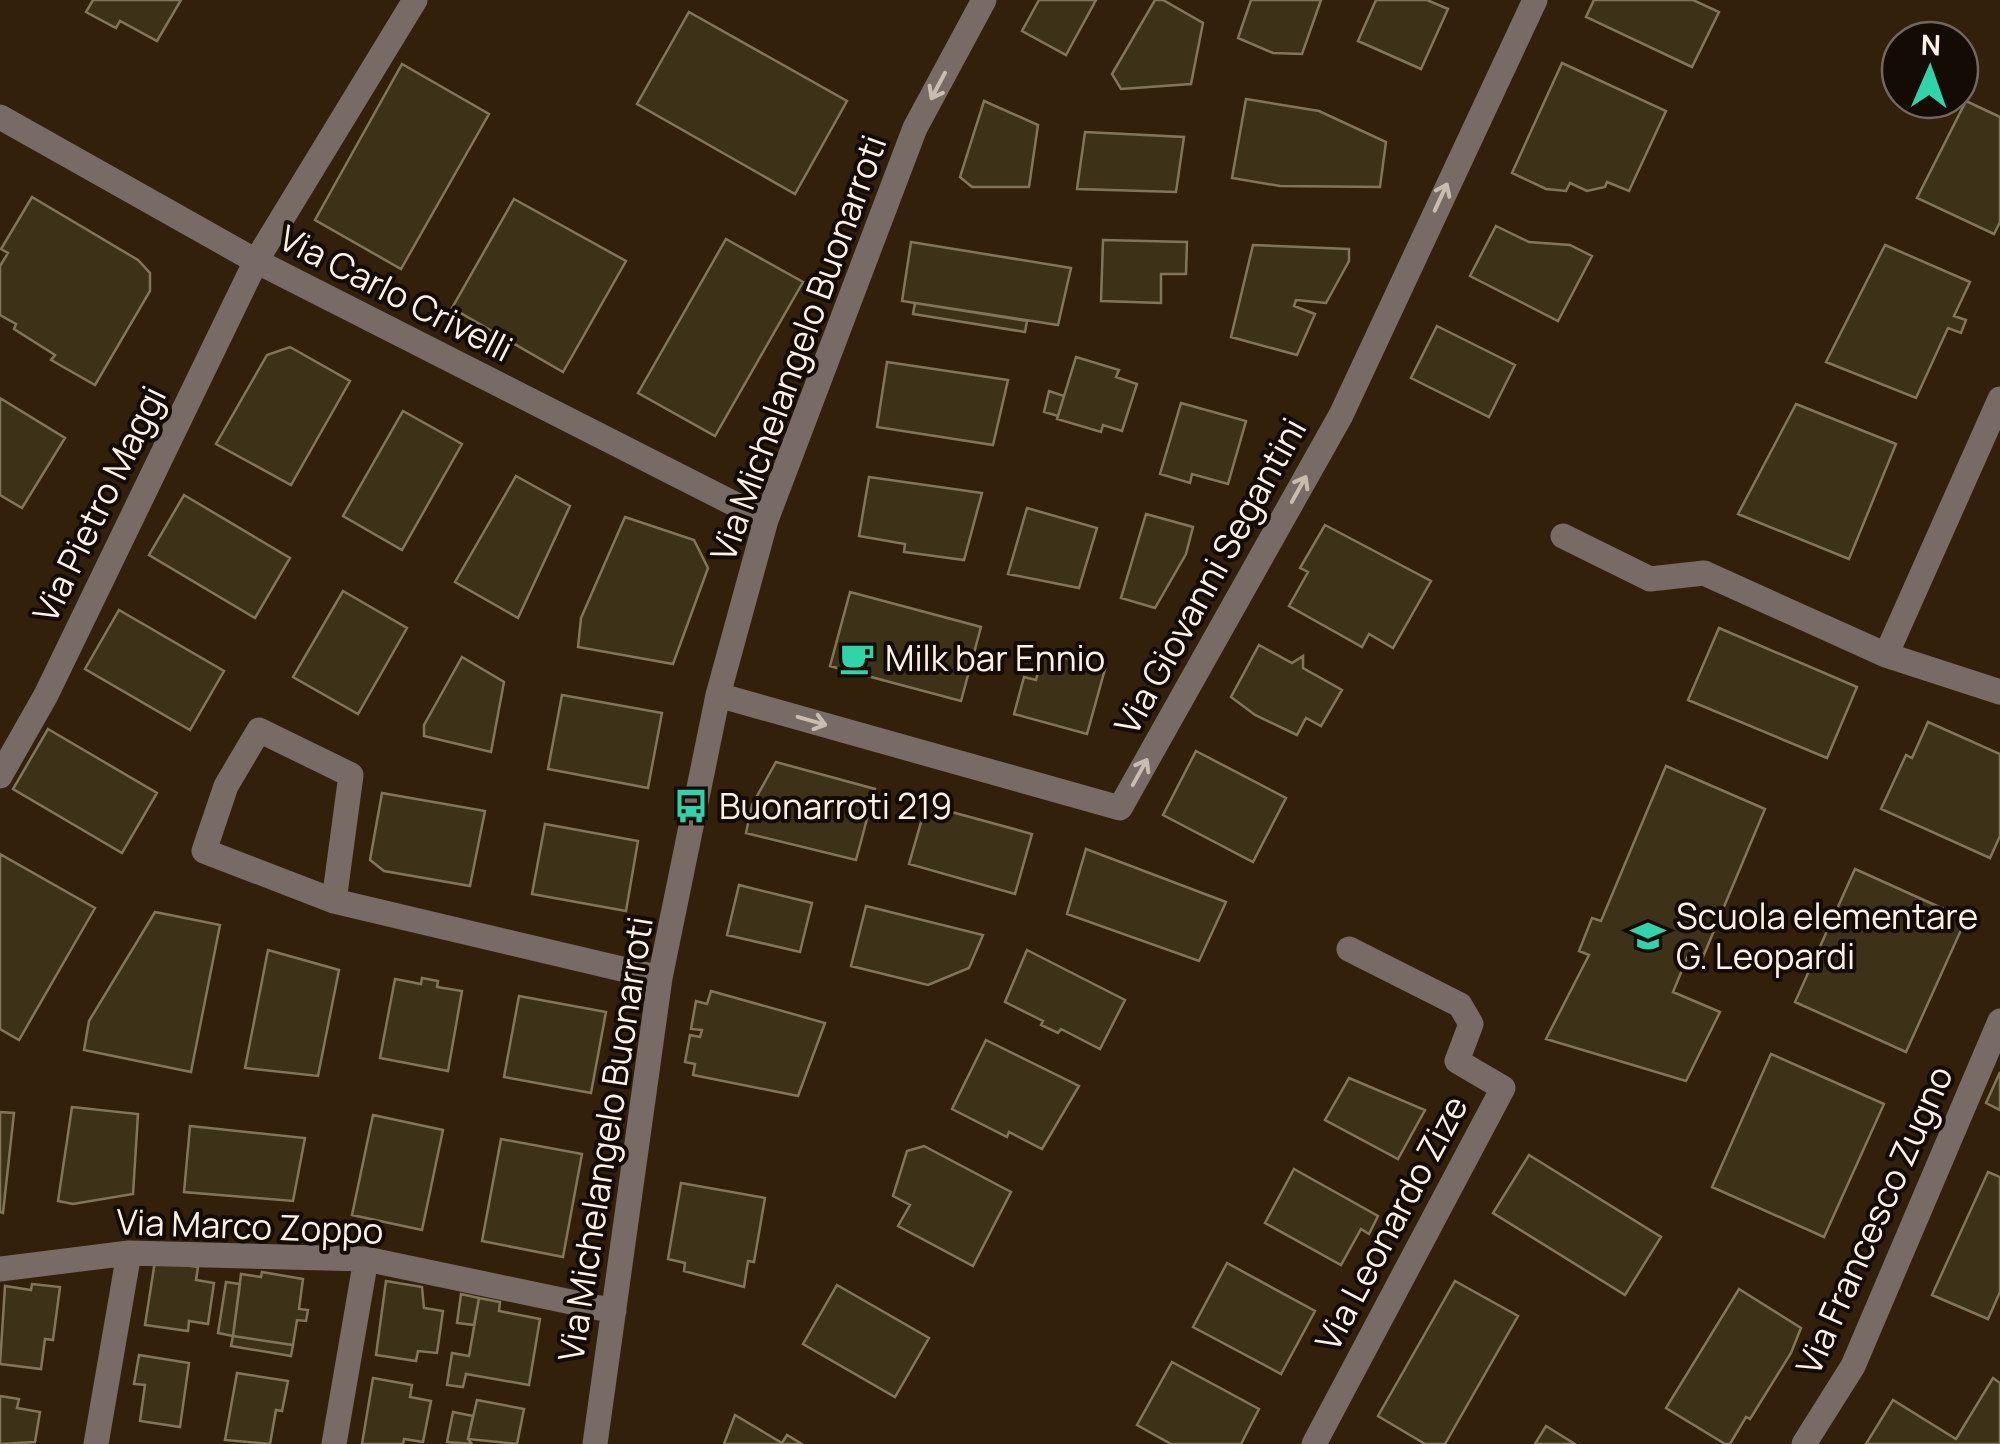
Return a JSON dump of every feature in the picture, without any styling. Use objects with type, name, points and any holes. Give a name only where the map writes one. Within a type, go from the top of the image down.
[{"type":"street","name":"Via Pietro Maggi","points":[[0,776],[46,694],[256,260],[415,0]]},
{"type":"street","name":"Via Michelangelo Buonarroti","points":[[594,1444],[660,978],[718,694],[766,520],[915,128],[984,0]]},
{"type":"street","name":"Via Giovanni Segantini","points":[[718,694],[1120,808],[1341,416],[1535,0]]},
{"type":"street","name":"Via Carlo Crivelli","points":[[0,117],[256,260],[766,520]]},
{"type":"street","points":[[1886,654],[2000,399]]},
{"type":"street","points":[[1563,536],[1650,579],[1704,573],[1886,654],[2000,692]]},
{"type":"street","points":[[334,901],[351,776],[258,730],[226,786],[204,851],[334,901],[660,978]]},
{"type":"street","name":"Via Leonardo Zize","points":[[1314,1444],[1503,1088],[1457,1062],[1472,1024],[1460,1006],[1349,949]]},
{"type":"street","name":"Via Francesco Zugno","points":[[1804,1444],[1853,1366],[2000,1021]]},
{"type":"street","points":[[96,1444],[129,1253]]},
{"type":"street","name":"Via Marco Zoppo","points":[[0,1269],[129,1253],[366,1259],[614,1311]]},
{"type":"street","points":[[334,1444],[366,1259]]},
{"type":"building","points":[[93,0],[181,0],[157,41],[120,21],[116,28],[86,12]]},
{"type":"building","points":[[1039,0],[1096,0],[1066,55],[1022,31]]},
{"type":"building","points":[[1155,0],[1163,0],[1203,23],[1191,84],[1121,89],[1112,74]]},
{"type":"building","points":[[1251,0],[1321,0],[1302,54],[1273,53],[1238,38]]},
{"type":"building","points":[[1376,0],[1427,0],[1448,9],[1421,69],[1358,41]]},
{"type":"building","points":[[1594,0],[1693,0],[1719,12],[1692,67],[1586,17]]},
{"type":"building","points":[[689,12],[847,101],[795,194],[637,104]]},
{"type":"building","points":[[1562,63],[1666,111],[1629,191],[1607,182],[1605,187],[1587,191],[1570,183],[1566,191],[1546,189],[1512,173]]},
{"type":"building","points":[[402,64],[489,114],[401,269],[315,220]]},
{"type":"building","points":[[1246,99],[1319,111],[1386,142],[1380,187],[1280,186],[1232,178]]},
{"type":"building","points":[[984,101],[1038,125],[1029,187],[972,187],[960,177]]},
{"type":"building","points":[[1980,108],[2000,117],[2000,222],[1994,234],[1917,198],[1956,120],[1980,120]]},
{"type":"building","points":[[1085,132],[1184,137],[1176,192],[1077,189]]},
{"type":"building","points":[[32,197],[138,260],[150,273],[150,291],[95,385],[51,360],[55,355],[14,329],[16,324],[0,315],[0,266],[8,253],[1,249]]},
{"type":"building","points":[[514,199],[626,261],[563,372],[452,308]]},
{"type":"building","points":[[1496,226],[1529,242],[1570,245],[1592,256],[1558,321],[1470,276]]},
{"type":"building","points":[[726,239],[803,282],[715,436],[638,393]]},
{"type":"building","points":[[1103,240],[1187,242],[1186,274],[1161,274],[1161,303],[1101,301]]},
{"type":"building","points":[[911,242],[1071,268],[1058,325],[902,301]]},
{"type":"building","points":[[1253,245],[1349,249],[1349,261],[1326,303],[1296,300],[1294,306],[1315,314],[1297,355],[1231,337]]},
{"type":"building","points":[[1885,245],[1970,282],[1954,316],[1966,320],[1961,333],[1948,328],[1916,398],[1826,362]]},
{"type":"building","points":[[915,303],[1027,321],[1025,332],[913,314]]},
{"type":"building","points":[[1437,326],[1515,365],[1489,417],[1411,378]]},
{"type":"building","points":[[290,347],[350,381],[291,485],[216,444],[267,355]]},
{"type":"building","points":[[1076,357],[1119,370],[1116,377],[1137,384],[1122,431],[1103,425],[1101,432],[1057,419]]},
{"type":"building","points":[[887,362],[1008,380],[993,445],[877,427]]},
{"type":"building","points":[[1049,391],[1064,396],[1058,416],[1044,412]]},
{"type":"building","points":[[0,398],[65,438],[22,508],[0,495]]},
{"type":"building","points":[[1181,403],[1246,421],[1228,484],[1192,474],[1190,483],[1160,474]]},
{"type":"building","points":[[1796,404],[1896,444],[1849,559],[1738,514]]},
{"type":"building","points":[[403,411],[462,444],[402,550],[343,516]]},
{"type":"building","points":[[516,476],[570,506],[518,618],[455,582]]},
{"type":"building","points":[[869,477],[982,493],[964,560],[904,552],[905,544],[859,536]]},
{"type":"building","points":[[184,495],[290,558],[255,618],[149,555]]},
{"type":"building","points":[[1027,508],[1097,528],[1079,588],[1008,574]]},
{"type":"building","points":[[1146,514],[1193,527],[1186,554],[1155,608],[1121,598]]},
{"type":"building","points":[[625,517],[694,540],[708,568],[673,664],[578,647],[581,618]]},
{"type":"building","points":[[1325,525],[1431,581],[1393,648],[1369,634],[1362,647],[1289,606],[1308,572],[1300,568]]},
{"type":"building","points":[[343,591],[407,628],[358,714],[293,677]]},
{"type":"building","points":[[850,592],[981,627],[961,701],[830,666]]},
{"type":"building","points":[[119,610],[224,671],[190,730],[85,669]]},
{"type":"building","points":[[1719,628],[1857,687],[1827,758],[1688,700]]},
{"type":"building","points":[[1259,645],[1292,663],[1303,656],[1303,668],[1342,690],[1321,726],[1306,718],[1297,735],[1255,715],[1231,697]]},
{"type":"building","points":[[1043,652],[1105,669],[1087,734],[1014,714],[1024,677],[1036,680]]},
{"type":"building","points":[[462,657],[504,682],[491,752],[424,736],[424,725]]},
{"type":"building","points":[[562,695],[662,713],[648,788],[548,769]]},
{"type":"building","points":[[1928,722],[2000,754],[2000,836],[1990,858],[1881,809],[1906,755],[1912,758]]},
{"type":"building","points":[[48,729],[157,793],[122,853],[13,789]]},
{"type":"building","points":[[1196,751],[1286,798],[1253,862],[1163,815]]},
{"type":"building","points":[[776,762],[875,789],[856,860],[746,833],[752,805]]},
{"type":"building","name":"Scuola elementare G. Leopardi","points":[[1666,766],[1765,809],[1700,964],[1687,958],[1673,992],[1720,1012],[1686,1081],[1546,1039],[1589,955],[1579,951],[1592,918],[1601,921]]},
{"type":"building","points":[[382,793],[485,811],[470,886],[384,871],[370,860]]},
{"type":"building","points":[[926,805],[1032,834],[1015,894],[909,864]]},
{"type":"building","points":[[545,824],[638,841],[626,911],[532,894]]},
{"type":"building","points":[[1086,849],[1226,902],[1199,961],[1067,914]]},
{"type":"building","points":[[0,854],[95,908],[19,1040],[0,1029]]},
{"type":"building","points":[[1855,869],[1966,919],[1906,1052],[1795,1002]]},
{"type":"building","points":[[739,885],[812,903],[800,952],[727,935]]},
{"type":"building","points":[[866,906],[983,935],[969,968],[928,985],[851,966]]},
{"type":"building","points":[[155,912],[220,925],[191,1072],[84,1050],[89,1021]]},
{"type":"building","points":[[268,950],[339,970],[318,1076],[245,1068]]},
{"type":"building","points":[[1027,950],[1125,1000],[1100,1049],[1061,1029],[1058,1033],[1041,1025],[1043,1021],[1005,1002]]},
{"type":"building","points":[[422,978],[438,981],[437,987],[462,991],[448,1071],[380,1058],[395,979],[421,984]]},
{"type":"building","points":[[711,991],[825,1023],[798,1096],[693,1075],[695,1064],[685,1062],[690,1035],[700,1037],[702,1030],[691,1029],[696,1001],[707,1004]]},
{"type":"building","points":[[519,996],[606,1012],[591,1093],[504,1077]]},
{"type":"building","points":[[986,1040],[1079,1086],[1042,1149],[1009,1132],[1007,1137],[952,1109]]},
{"type":"building","points":[[1771,1054],[1884,1104],[1824,1237],[1712,1187]]},
{"type":"building","points":[[2000,1072],[2000,1110],[1986,1103]]},
{"type":"building","points":[[1349,1078],[1425,1110],[1398,1159],[1325,1120]]},
{"type":"building","points":[[72,1107],[138,1114],[133,1194],[73,1204],[58,1201]]},
{"type":"building","points":[[0,1112],[14,1113],[3,1213],[0,1212]]},
{"type":"building","points":[[373,1115],[443,1130],[422,1230],[352,1215]]},
{"type":"building","points":[[190,1126],[305,1138],[293,1201],[184,1192]]},
{"type":"building","points":[[501,1139],[582,1154],[563,1257],[482,1241]]},
{"type":"building","points":[[924,1146],[1011,1192],[973,1266],[898,1226],[910,1205],[893,1196],[907,1151]]},
{"type":"building","points":[[1529,1155],[1661,1237],[1625,1295],[1493,1213]]},
{"type":"building","points":[[1294,1169],[1378,1216],[1369,1234],[1361,1229],[1341,1265],[1265,1223]]},
{"type":"building","points":[[1988,1172],[2000,1177],[2000,1292],[1988,1319],[1932,1295]]},
{"type":"building","points":[[681,1183],[765,1198],[754,1262],[748,1261],[744,1287],[684,1271],[685,1263],[668,1259]]},
{"type":"building","points":[[155,1261],[198,1267],[196,1280],[214,1283],[208,1324],[189,1321],[188,1331],[145,1325]]},
{"type":"building","points":[[1227,1263],[1315,1311],[1281,1374],[1193,1327]]},
{"type":"building","points":[[262,1272],[303,1279],[299,1309],[308,1310],[306,1321],[297,1320],[293,1345],[233,1336],[241,1274],[261,1277]]},
{"type":"building","points":[[386,1281],[422,1287],[424,1308],[443,1311],[437,1353],[418,1351],[416,1361],[376,1355]]},
{"type":"building","points":[[1455,1281],[1518,1316],[1445,1444],[1425,1444],[1378,1416]]},
{"type":"building","points":[[226,1282],[240,1284],[233,1336],[218,1333]]},
{"type":"building","points":[[32,1284],[60,1287],[53,1340],[45,1339],[41,1369],[0,1364],[5,1286],[31,1290]]},
{"type":"building","points":[[837,1285],[929,1338],[895,1397],[803,1344]]},
{"type":"building","points":[[1739,1289],[1801,1328],[1791,1353],[1750,1419],[1746,1417],[1730,1444],[1725,1444],[1666,1408]]},
{"type":"building","points":[[461,1294],[479,1298],[474,1325],[457,1323]]},
{"type":"building","points":[[479,1298],[500,1302],[499,1311],[540,1319],[529,1385],[466,1374],[463,1387],[447,1385],[452,1353],[469,1356]]},
{"type":"building","points":[[233,1336],[293,1345],[291,1356],[231,1346]]},
{"type":"building","points":[[139,1355],[189,1363],[180,1427],[140,1421],[145,1385],[134,1384]]},
{"type":"building","points":[[1172,1362],[1259,1409],[1241,1444],[1171,1444],[1137,1425]]},
{"type":"building","points":[[237,1373],[288,1381],[282,1411],[276,1410],[270,1444],[225,1440]]},
{"type":"building","points":[[373,1378],[412,1385],[410,1397],[431,1401],[423,1442],[404,1439],[403,1444],[362,1444]]},
{"type":"building","points":[[1993,1378],[2000,1383],[2000,1444],[1866,1444],[1893,1400],[1956,1439]]},
{"type":"building","points":[[0,1396],[19,1399],[17,1408],[40,1412],[35,1442],[0,1444]]},
{"type":"building","points":[[477,1400],[524,1409],[517,1444],[468,1439]]},
{"type":"building","points":[[453,1412],[473,1416],[468,1439],[472,1444],[447,1442]]},
{"type":"building","points":[[735,1415],[782,1443],[787,1435],[802,1444],[724,1444]]},
{"type":"building","points":[[1546,1426],[1575,1444],[1535,1444]]},
{"type":"place","name":"Milk bar Ennio","points":[[857,658]]},
{"type":"place","name":"Buonarroti 219","points":[[691,806]]},
{"type":"place","name":"Scuola elementare G. Leopardi","points":[[1648,936]]}]
